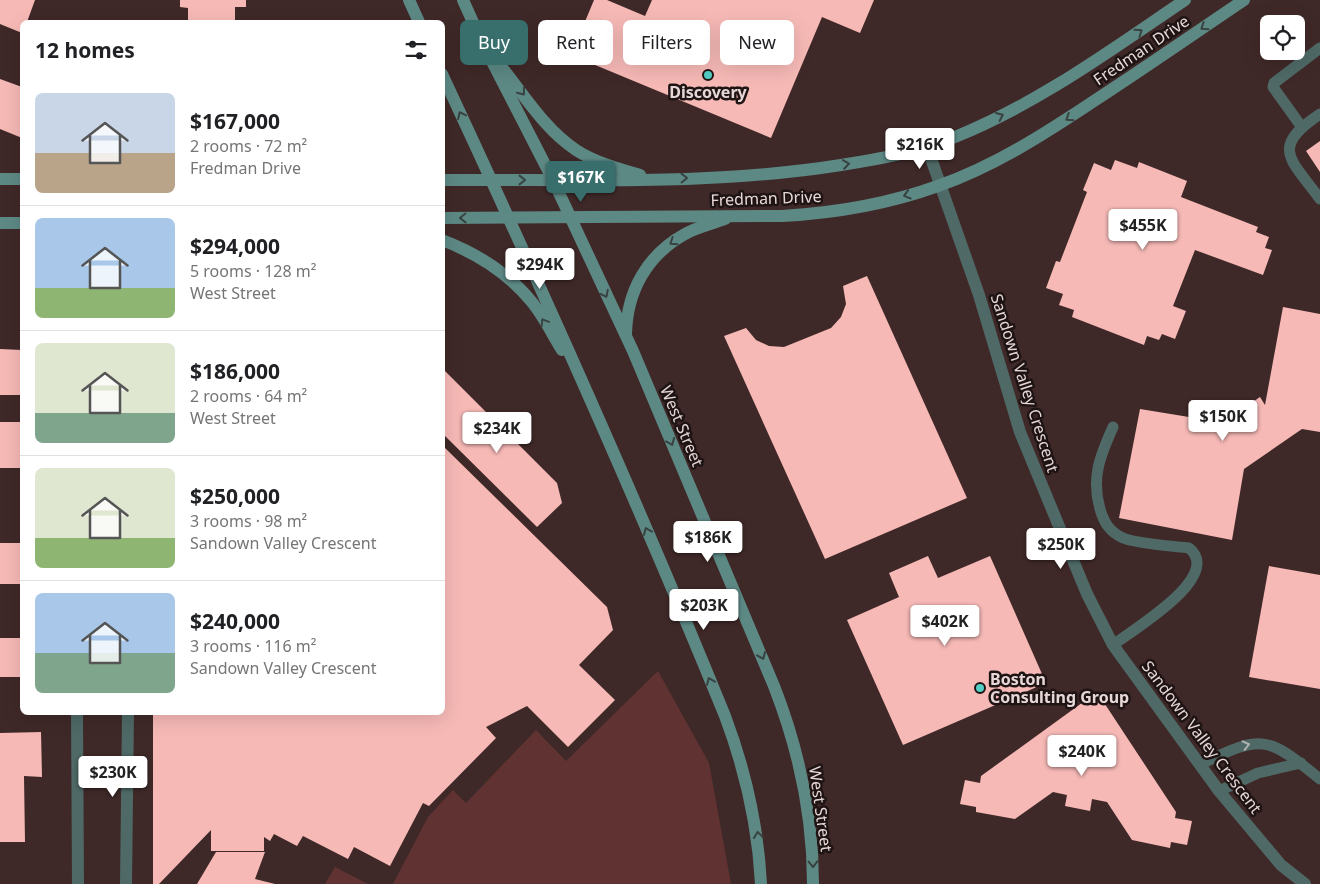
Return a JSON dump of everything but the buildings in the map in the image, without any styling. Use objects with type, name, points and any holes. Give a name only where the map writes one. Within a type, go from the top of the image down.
[{"type":"street","name":"West Street","points":[[463,0],[472,20]]},
{"type":"street","name":"Fredman Drive","points":[[445,180],[552,180],[786,174],[888,157],[955,138],[1030,102],[1186,0]]},
{"type":"street","name":"Fredman Drive","points":[[445,218],[782,216],[826,213],[902,198],[939,186],[1030,142],[1244,0]]},
{"type":"street","name":"West Street","points":[[494,65],[552,180],[626,336],[784,711],[806,799],[813,857],[813,884]]},
{"type":"street","points":[[500,65],[548,127],[576,150],[617,168],[653,178]]},
{"type":"street","points":[[445,80],[510,218],[588,393],[731,732],[754,811],[760,851],[761,884]]},
{"type":"street","name":"Sandown Valley Crescent","points":[[927,147],[939,186],[980,295],[1020,432],[1087,594],[1113,644],[1219,791],[1281,865],[1305,884]]},
{"type":"street","points":[[0,179],[20,180]]},
{"type":"street","points":[[626,336],[629,301],[645,270],[666,246],[686,233],[734,216]]},
{"type":"street","points":[[0,223],[20,223]]},
{"type":"street","points":[[445,241],[484,260],[510,280],[532,302],[588,393]]},
{"type":"street","points":[[77,715],[78,884]]},
{"type":"street","points":[[126,884],[128,715]]},
{"type":"lane","points":[[1301,126],[1273,87],[1274,83],[1320,48]]},
{"type":"lane","points":[[1320,114],[1301,126],[1292,138],[1289,153],[1293,162],[1320,199]]},
{"type":"lane","points":[[1113,427],[1097,469],[1095,492],[1104,523],[1110,530],[1124,539],[1189,548],[1196,554],[1198,562],[1193,580],[1181,593],[1113,644]]},
{"type":"lane","points":[[1201,764],[1235,747],[1256,742],[1275,746],[1301,763],[1320,779]]},
{"type":"lane","points":[[1219,791],[1258,773],[1301,763]]},
{"type":"shaded area","points":[[658,671],[709,763],[731,884],[393,884],[428,817],[453,790],[466,803],[536,730],[566,761]]},
{"type":"shaded area","points":[[335,867],[368,884],[325,884]]},
{"type":"place","name":"Discovery","points":[[708,75]]},
{"type":"place","name":"Boston Consulting Group","points":[[980,688]]}]
